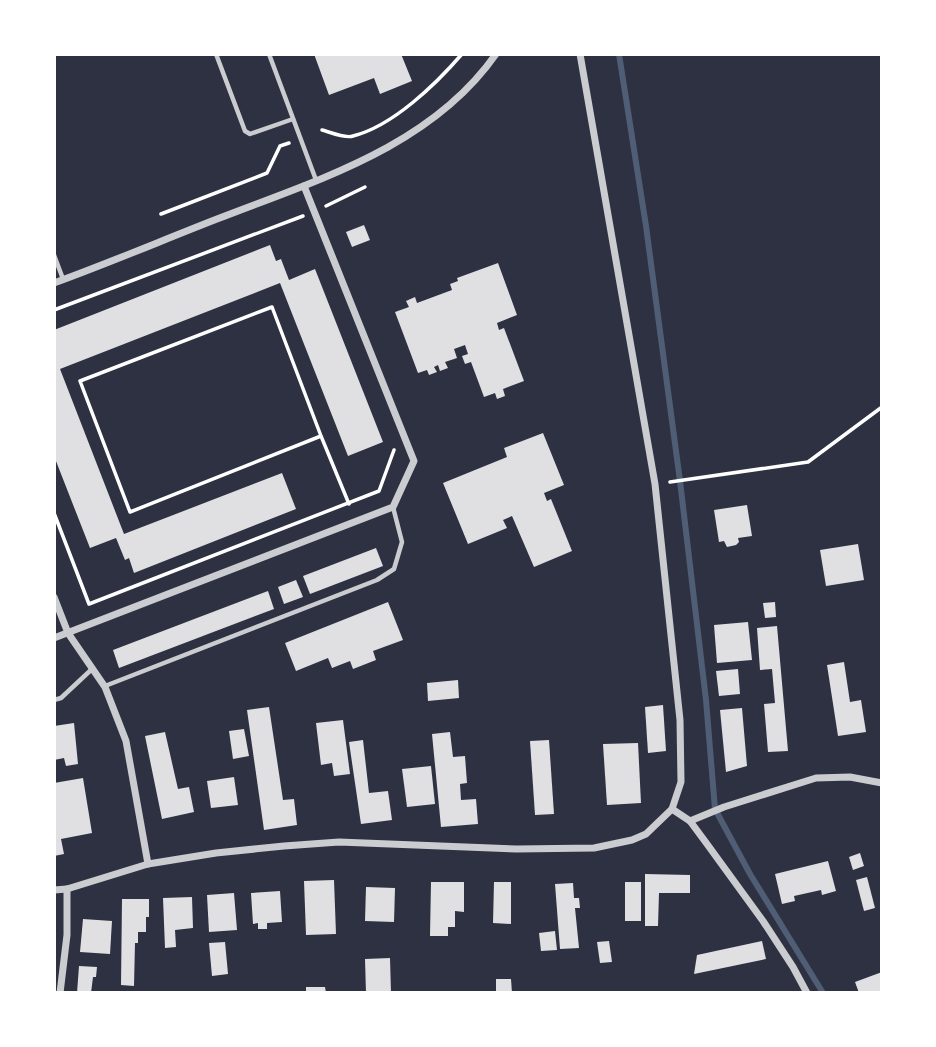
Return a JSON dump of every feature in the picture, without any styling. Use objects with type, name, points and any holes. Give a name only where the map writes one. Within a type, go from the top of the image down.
[{"type":"street","points":[[54,284],[304,186],[381,152],[414,133],[446,108],[496,54]]},
{"type":"street","points":[[54,890],[67,889],[149,864],[252,848],[339,842],[517,849],[594,848],[632,840],[646,834],[672,809],[681,782],[680,720],[655,484],[580,54]]},
{"type":"street","points":[[54,638],[393,507],[414,461],[304,186]]},
{"type":"street","points":[[54,597],[68,633],[105,687],[126,741],[149,864]]},
{"type":"street","points":[[690,821],[709,812],[816,778],[850,777],[882,783]]},
{"type":"street","points":[[672,809],[690,821],[763,921],[807,993]]},
{"type":"street","points":[[60,993],[67,935],[67,889]]},
{"type":"lane","points":[[216,54],[245,131],[250,134],[293,118]]},
{"type":"lane","points":[[269,54],[316,181]]},
{"type":"lane","points":[[54,255],[64,280]]},
{"type":"lane","points":[[105,687],[377,580],[394,569],[402,542],[393,507]]},
{"type":"lane","points":[[54,700],[61,698],[93,669]]},
{"type":"path","points":[[321,130],[351,138],[382,122],[414,102],[439,81],[462,54]]},
{"type":"path","points":[[161,214],[267,173],[280,145],[289,143]]},
{"type":"path","points":[[54,310],[313,212],[365,187]]},
{"type":"path","points":[[321,436],[130,512],[80,381],[272,307],[349,504]]},
{"type":"path","points":[[670,482],[808,462],[882,407]]},
{"type":"path","points":[[54,513],[89,604],[379,491],[397,442]]},
{"type":"building","points":[[314,54],[401,54],[412,81],[380,94],[374,78],[329,95]]},
{"type":"building","points":[[364,225],[370,240],[352,247],[346,232]]},
{"type":"building","points":[[270,245],[276,261],[281,259],[289,280],[315,269],[383,442],[348,456],[280,283],[60,369],[124,534],[282,473],[296,509],[134,573],[129,558],[125,560],[116,538],[90,548],[54,456],[54,330]]},
{"type":"building","points":[[498,263],[517,315],[497,323],[499,330],[504,328],[524,381],[503,389],[505,396],[497,399],[495,393],[484,397],[471,362],[465,364],[462,356],[468,354],[465,345],[454,349],[457,358],[445,362],[448,368],[440,371],[438,365],[434,367],[437,372],[429,375],[427,370],[418,373],[395,312],[409,307],[406,301],[415,297],[417,303],[452,290],[450,284],[458,281],[457,278]]},
{"type":"building","points":[[543,433],[564,485],[544,493],[547,501],[551,499],[572,551],[534,567],[512,516],[503,520],[507,528],[468,544],[443,483],[507,457],[504,448]]},
{"type":"building","points":[[747,505],[752,536],[738,538],[736,545],[727,547],[724,541],[719,542],[714,510]]},
{"type":"building","points":[[858,544],[864,580],[826,586],[820,550]]},
{"type":"building","points":[[376,548],[383,566],[310,594],[303,576]]},
{"type":"building","points":[[296,580],[303,597],[284,604],[278,587]]},
{"type":"building","points":[[268,591],[274,609],[119,668],[113,650]]},
{"type":"building","points":[[388,602],[403,640],[373,651],[376,660],[353,669],[350,661],[332,668],[328,658],[296,671],[285,643]]},
{"type":"building","points":[[775,602],[776,617],[765,618],[763,603]]},
{"type":"building","points":[[748,622],[752,660],[717,663],[714,625]]},
{"type":"building","points":[[777,626],[788,751],[768,752],[764,704],[775,703],[772,669],[760,670],[757,628]]},
{"type":"building","points":[[844,662],[850,702],[861,700],[866,732],[838,736],[827,665]]},
{"type":"building","points":[[738,669],[740,694],[719,696],[716,671]]},
{"type":"building","points":[[458,680],[459,698],[428,701],[427,683]]},
{"type":"building","points":[[663,705],[666,751],[648,753],[645,707]]},
{"type":"building","points":[[269,707],[283,800],[294,799],[297,825],[264,830],[247,710]]},
{"type":"building","points":[[742,708],[747,766],[726,772],[720,710]]},
{"type":"building","points":[[343,720],[350,774],[334,776],[332,763],[321,765],[316,723]]},
{"type":"building","points":[[74,723],[78,764],[66,766],[64,758],[54,760],[54,726]]},
{"type":"building","points":[[244,729],[249,756],[233,759],[229,731]]},
{"type":"building","points":[[165,732],[178,789],[189,787],[194,812],[162,819],[145,736]]},
{"type":"building","points":[[450,732],[453,757],[465,756],[467,783],[460,784],[461,800],[476,799],[478,824],[441,827],[432,734]]},
{"type":"building","points":[[363,740],[369,793],[388,791],[392,820],[361,824],[349,742]]},
{"type":"building","points":[[549,740],[554,814],[535,815],[530,741]]},
{"type":"building","points":[[638,743],[641,803],[607,805],[603,744]]},
{"type":"building","points":[[431,766],[435,804],[407,807],[402,769]]},
{"type":"building","points":[[234,777],[238,805],[211,808],[207,781]]},
{"type":"building","points":[[83,778],[92,833],[61,839],[64,854],[54,856],[54,783]]},
{"type":"building","points":[[860,853],[864,866],[853,870],[849,857]]},
{"type":"building","points":[[828,861],[836,891],[822,895],[821,890],[794,896],[795,901],[782,904],[775,874]]},
{"type":"building","points":[[645,874],[690,875],[690,893],[659,893],[658,926],[645,926]]},
{"type":"building","points":[[867,877],[875,908],[864,911],[856,880]]},
{"type":"building","points":[[334,880],[336,934],[306,935],[304,881]]},
{"type":"building","points":[[431,882],[464,882],[464,912],[455,911],[455,927],[448,927],[448,936],[430,936]]},
{"type":"building","points":[[494,882],[511,882],[511,924],[493,923]]},
{"type":"building","points":[[625,882],[641,882],[641,921],[625,921]]},
{"type":"building","points":[[573,883],[574,898],[579,898],[580,908],[575,908],[579,948],[560,949],[555,884]]},
{"type":"building","points":[[366,887],[395,888],[394,922],[365,921]]},
{"type":"building","points":[[280,891],[282,922],[267,923],[267,929],[258,929],[258,923],[253,924],[251,893]]},
{"type":"building","points":[[234,893],[237,930],[209,932],[207,895]]},
{"type":"building","points":[[192,897],[193,928],[175,930],[176,947],[165,948],[163,898]]},
{"type":"building","points":[[122,899],[149,899],[146,932],[138,932],[138,943],[135,943],[134,986],[121,985]]},
{"type":"building","points":[[83,919],[112,921],[110,954],[80,952]]},
{"type":"building","points":[[555,931],[557,950],[541,951],[539,933]]},
{"type":"building","points":[[609,941],[612,962],[600,963],[597,942]]},
{"type":"building","points":[[762,941],[766,959],[694,974],[697,955]]},
{"type":"building","points":[[225,942],[228,974],[212,976],[209,943]]},
{"type":"building","points":[[390,958],[391,993],[366,993],[365,959]]},
{"type":"building","points":[[79,966],[97,967],[91,993],[77,993]]},
{"type":"building","points":[[882,972],[882,993],[859,993],[855,982]]},
{"type":"building","points":[[496,979],[511,979],[512,993],[496,993]]},
{"type":"building","points":[[306,987],[325,987],[326,993],[306,993]]},
{"type":"waterway","points":[[619,54],[646,226],[680,481],[706,700],[715,809],[750,874],[823,993]]}]
